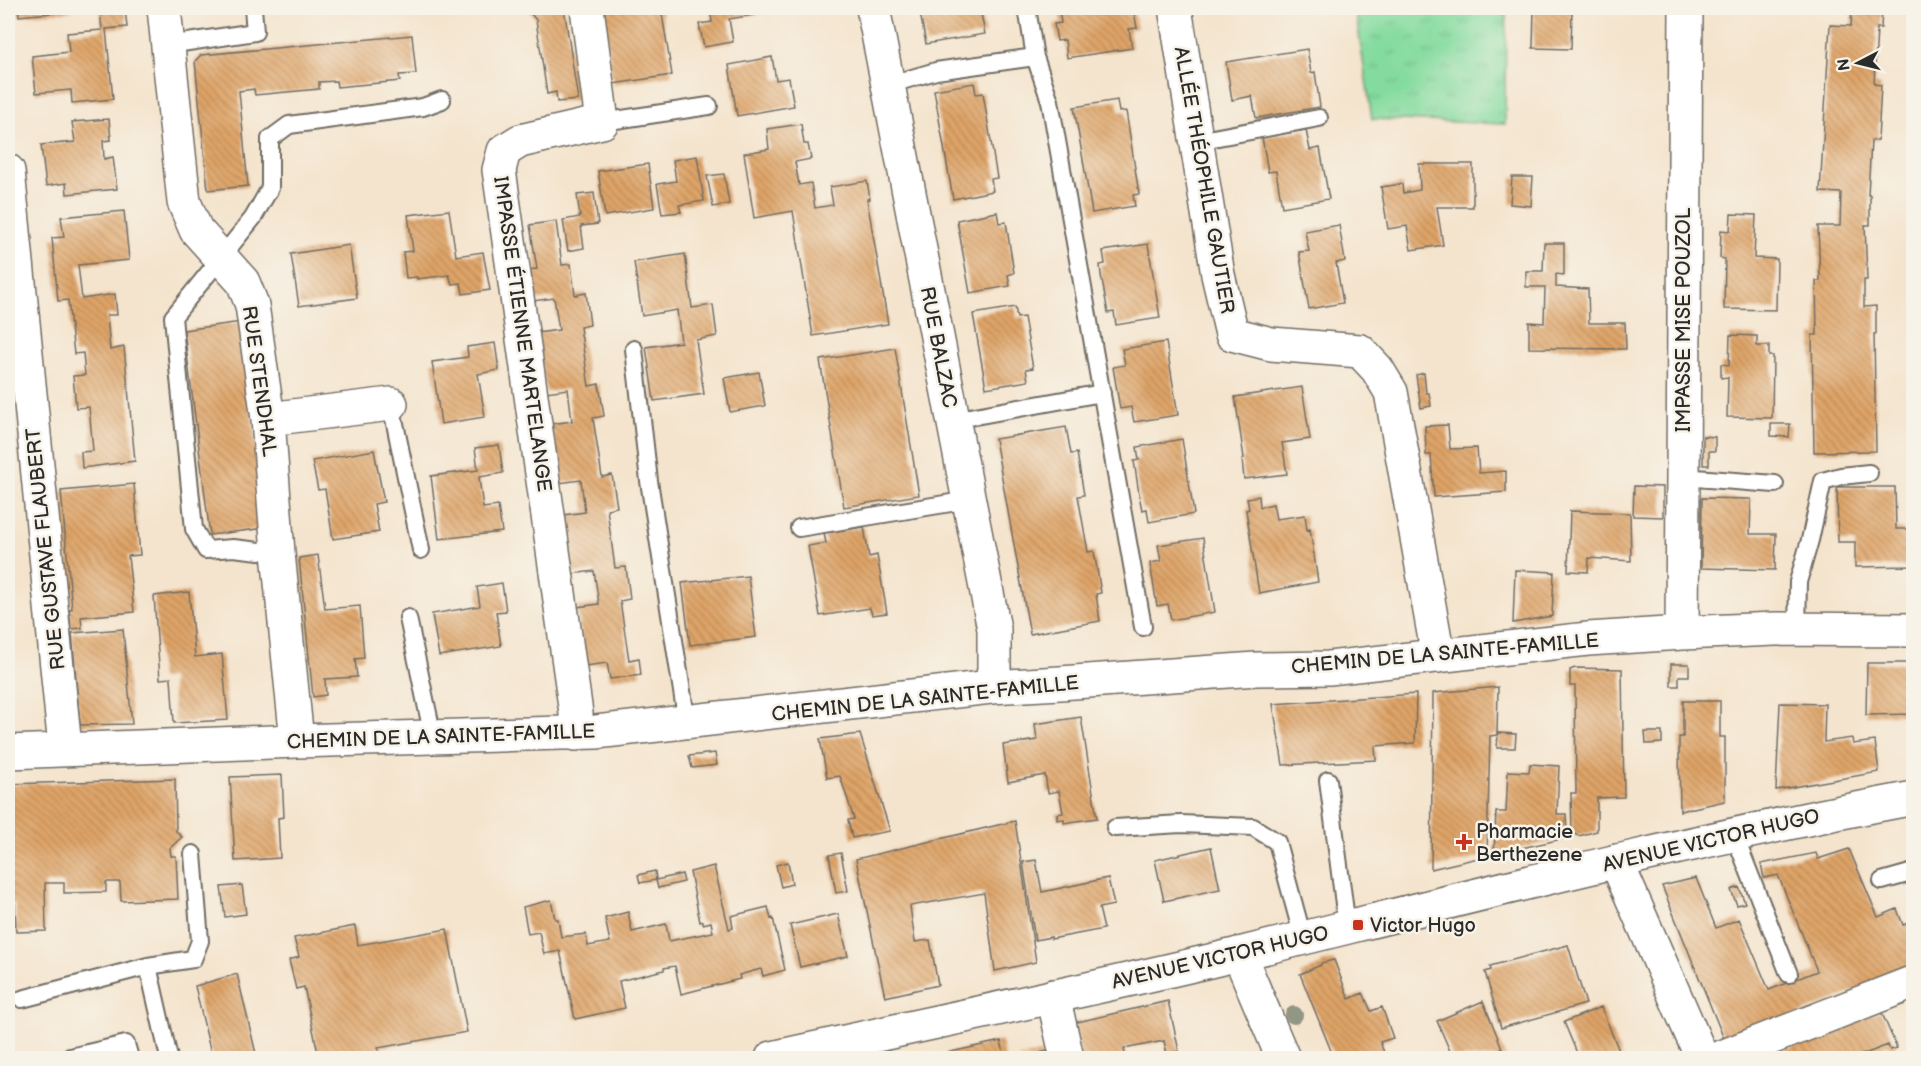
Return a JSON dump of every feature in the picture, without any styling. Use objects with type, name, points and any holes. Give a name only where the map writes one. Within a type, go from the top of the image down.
[{"type":"street","name":"RUE STENDHAL","points":[[164,8],[184,202],[196,230],[243,282],[252,305],[268,419],[297,741]]},
{"type":"street","points":[[586,8],[602,122]]},
{"type":"street","name":"RUE BALZAC","points":[[873,8],[994,629],[994,669],[991,687]]},
{"type":"street","name":"ALLÉE THÉOPHILE GAUTIER","points":[[1175,8],[1218,275],[1232,334],[1271,344],[1360,351],[1377,369],[1391,392],[1438,656]]},
{"type":"street","name":"IMPASSE MISE POUZOL","points":[[1682,633],[1686,8]]},
{"type":"street","name":"IMPASSE ÉTIENNE MARTELANGE","points":[[576,734],[576,713],[499,170],[504,151],[520,141],[602,122]]},
{"type":"street","name":"RUE GUSTAVE FLAUBERT","points":[[8,171],[65,748]]},
{"type":"street","points":[[268,419],[390,404]]},
{"type":"street","name":"CHEMIN DE LA SAINTE-FAMILLE","points":[[8,752],[65,748],[217,750],[297,741],[576,734],[991,687],[1256,669],[1329,668],[1588,639],[1682,633],[1914,630]]},
{"type":"street","name":"AVENUE VICTOR HUGO","points":[[772,1059],[1239,954],[1734,834],[1914,798]]},
{"type":"street","points":[[1616,861],[1701,1059]]},
{"type":"street","points":[[1239,954],[1282,1059]]},
{"type":"street","points":[[1719,1059],[1913,983]]},
{"type":"street","points":[[1053,996],[1067,1059]]},
{"type":"lane","points":[[168,45],[255,32],[253,8]]},
{"type":"lane","points":[[1027,8],[1035,57],[1050,101],[1143,627]]},
{"type":"lane","points":[[888,85],[936,70],[1035,57]]},
{"type":"lane","points":[[279,554],[233,548],[206,550],[194,529],[172,316],[254,218],[270,188],[270,139],[289,125],[423,107],[442,100]]},
{"type":"lane","points":[[602,122],[710,106]]},
{"type":"lane","points":[[1197,141],[1319,118]]},
{"type":"lane","points":[[634,349],[649,481],[687,723]]},
{"type":"lane","points":[[953,420],[1102,393]]},
{"type":"lane","points":[[390,404],[421,550]]},
{"type":"lane","points":[[1797,630],[1798,582],[1823,481],[1841,476],[1869,473]]},
{"type":"lane","points":[[1682,477],[1775,484]]},
{"type":"lane","points":[[799,528],[969,500]]},
{"type":"lane","points":[[408,618],[433,737]]},
{"type":"lane","points":[[1328,780],[1347,927]]},
{"type":"lane","points":[[1115,828],[1181,824],[1253,827],[1277,842],[1303,938]]},
{"type":"lane","points":[[1734,834],[1789,974]]},
{"type":"lane","points":[[22,999],[148,966],[193,959],[200,941],[193,854]]},
{"type":"lane","points":[[1882,881],[1914,872]]},
{"type":"lane","points":[[148,966],[169,1059]]},
{"type":"lane","points":[[66,1059],[126,1044],[129,1059]]},
{"type":"green space","points":[[1355,8],[1506,8],[1505,124],[1372,119]]},
{"type":"building","points":[[18,8],[71,8],[72,11],[19,16]]},
{"type":"building","points":[[125,8],[127,27],[106,29],[113,99],[72,103],[71,90],[36,93],[32,56],[69,52],[67,33],[102,30],[100,10]]},
{"type":"building","points":[[526,8],[564,8],[578,100],[557,102],[556,92],[547,94],[536,20]]},
{"type":"building","points":[[602,8],[661,8],[672,75],[613,84]]},
{"type":"building","points":[[710,8],[771,8],[771,12],[729,19],[733,42],[704,47],[699,24],[712,22]]},
{"type":"building","points":[[919,8],[980,8],[985,34],[926,44]]},
{"type":"building","points":[[1059,8],[1126,8],[1126,12],[1134,11],[1137,28],[1129,29],[1132,48],[1067,58],[1065,40],[1057,41],[1054,24],[1061,23]]},
{"type":"building","points":[[1534,8],[1572,8],[1571,49],[1533,48]]},
{"type":"building","points":[[1852,8],[1882,8],[1881,28],[1877,28],[1874,84],[1881,85],[1878,140],[1871,141],[1868,195],[1870,195],[1870,225],[1865,225],[1867,280],[1864,280],[1864,307],[1876,306],[1876,334],[1874,334],[1876,451],[1814,452],[1812,335],[1817,335],[1816,281],[1820,281],[1818,226],[1840,226],[1841,193],[1820,192],[1830,25],[1851,26]]},
{"type":"building","points":[[412,35],[416,74],[399,75],[400,81],[337,87],[336,81],[319,82],[319,89],[255,95],[254,89],[239,91],[248,186],[208,190],[195,61],[201,55]]},
{"type":"building","points":[[1307,49],[1311,73],[1315,72],[1320,107],[1256,118],[1252,96],[1232,100],[1226,62]]},
{"type":"building","points":[[772,57],[776,80],[789,78],[794,106],[737,116],[729,65]]},
{"type":"building","points":[[974,83],[976,94],[983,93],[997,178],[991,179],[993,191],[953,199],[934,90]]},
{"type":"building","points":[[1117,100],[1119,112],[1126,111],[1139,194],[1133,195],[1135,206],[1092,213],[1074,107]]},
{"type":"building","points":[[109,119],[111,140],[103,141],[104,159],[113,157],[117,189],[67,194],[66,183],[46,186],[41,145],[75,142],[72,122]]},
{"type":"building","points":[[801,124],[804,144],[808,144],[811,159],[795,162],[799,185],[811,183],[815,208],[833,205],[830,187],[867,181],[870,199],[867,199],[888,324],[813,336],[793,211],[754,218],[744,153],[769,149],[767,129]]},
{"type":"building","points":[[1306,130],[1310,150],[1320,148],[1329,199],[1282,207],[1276,171],[1268,172],[1262,137]]},
{"type":"building","points":[[697,156],[704,201],[679,205],[681,212],[662,214],[657,184],[676,181],[673,160]]},
{"type":"building","points":[[648,164],[654,208],[605,216],[598,171]]},
{"type":"building","points":[[1419,164],[1473,164],[1473,207],[1437,207],[1443,245],[1411,250],[1407,226],[1388,229],[1381,187],[1402,184],[1403,193],[1420,190]]},
{"type":"building","points":[[724,174],[729,204],[713,207],[707,176]]},
{"type":"building","points":[[1512,177],[1533,177],[1531,206],[1510,204]]},
{"type":"building","points":[[594,193],[598,224],[581,226],[584,248],[568,251],[563,220],[580,217],[577,195]]},
{"type":"building","points":[[449,210],[456,256],[483,252],[490,290],[463,294],[461,283],[452,284],[449,275],[406,278],[403,252],[413,251],[408,215]]},
{"type":"building","points":[[124,211],[129,260],[78,265],[82,299],[115,294],[117,315],[107,315],[110,350],[124,347],[135,461],[82,468],[81,452],[93,451],[89,407],[76,408],[73,376],[85,375],[83,353],[74,354],[68,300],[58,301],[52,238],[64,237],[61,217]]},
{"type":"building","points":[[997,212],[999,223],[1006,222],[1014,273],[1008,275],[1010,286],[970,293],[957,220]]},
{"type":"building","points":[[1731,214],[1756,215],[1754,258],[1777,259],[1776,310],[1724,309],[1725,259],[1720,258],[1721,230],[1730,231]]},
{"type":"building","points":[[556,221],[562,265],[571,264],[575,295],[586,293],[590,325],[580,327],[589,386],[599,384],[604,416],[593,418],[602,477],[612,475],[617,507],[607,509],[615,568],[626,567],[630,599],[620,601],[629,660],[639,658],[641,675],[610,679],[607,663],[585,666],[577,607],[599,604],[594,571],[572,574],[564,515],[585,512],[581,480],[559,483],[551,424],[572,421],[568,389],[546,392],[537,333],[559,330],[554,298],[533,301],[528,270],[537,269],[530,225]]},
{"type":"building","points":[[1339,225],[1345,261],[1336,263],[1343,303],[1309,309],[1299,252],[1309,251],[1305,231]]},
{"type":"building","points":[[1544,243],[1564,243],[1564,275],[1556,274],[1556,287],[1588,289],[1589,323],[1625,323],[1626,349],[1529,348],[1529,322],[1544,323],[1545,287],[1526,287],[1526,271],[1543,271]]},
{"type":"building","points":[[1148,244],[1160,318],[1116,325],[1114,312],[1108,313],[1101,275],[1100,265],[1105,264],[1103,251]]},
{"type":"building","points":[[349,245],[357,298],[299,306],[291,254]]},
{"type":"building","points":[[685,254],[692,308],[713,305],[717,336],[696,340],[704,394],[654,401],[646,347],[681,342],[677,310],[642,316],[634,262]]},
{"type":"building","points":[[1015,307],[1017,318],[1024,317],[1033,368],[1026,369],[1028,381],[986,388],[973,314]]},
{"type":"building","points":[[241,322],[266,528],[210,535],[184,330]]},
{"type":"building","points":[[1730,335],[1757,336],[1757,346],[1769,346],[1769,356],[1773,356],[1772,418],[1727,417],[1728,377],[1721,378],[1721,364],[1729,365]]},
{"type":"building","points":[[1166,342],[1178,415],[1134,422],[1131,407],[1120,409],[1113,367],[1125,365],[1122,349]]},
{"type":"building","points":[[495,343],[499,370],[478,374],[485,417],[441,424],[432,362],[468,357],[467,347]]},
{"type":"building","points":[[895,348],[919,495],[844,507],[820,360]]},
{"type":"building","points":[[759,372],[765,406],[730,412],[724,378]]},
{"type":"building","points":[[1424,373],[1426,393],[1429,393],[1431,406],[1421,408],[1416,375]]},
{"type":"building","points":[[1302,387],[1310,439],[1282,443],[1287,474],[1244,479],[1242,459],[1244,458],[1235,397]]},
{"type":"building","points":[[1771,424],[1790,424],[1789,437],[1771,436]]},
{"type":"building","points":[[1448,425],[1450,449],[1477,448],[1479,473],[1506,471],[1506,492],[1434,497],[1431,455],[1426,455],[1425,426]]},
{"type":"building","points":[[1066,427],[1071,454],[1077,453],[1084,495],[1078,496],[1088,552],[1094,551],[1101,593],[1096,594],[1100,621],[1030,634],[995,439]]},
{"type":"building","points":[[1703,436],[1715,437],[1715,451],[1709,451],[1709,465],[1703,465]]},
{"type":"building","points":[[1182,439],[1194,514],[1149,522],[1147,509],[1142,510],[1140,500],[1134,461],[1139,460],[1137,447]]},
{"type":"building","points":[[499,445],[503,473],[479,477],[483,508],[498,506],[502,532],[439,539],[431,476],[478,470],[475,448]]},
{"type":"building","points":[[374,450],[384,502],[374,504],[379,532],[333,539],[325,489],[318,490],[312,461]]},
{"type":"building","points":[[134,484],[140,555],[128,556],[134,612],[81,617],[82,628],[71,629],[69,609],[72,609],[61,491]]},
{"type":"building","points":[[1634,486],[1663,487],[1663,517],[1633,516]]},
{"type":"building","points":[[1837,487],[1895,487],[1896,529],[1912,529],[1913,566],[1855,567],[1855,542],[1838,542]]},
{"type":"building","points":[[1259,496],[1260,507],[1273,504],[1276,519],[1305,515],[1307,530],[1310,529],[1318,582],[1259,593],[1246,510],[1249,509],[1247,498]]},
{"type":"building","points":[[1702,498],[1751,499],[1750,534],[1776,534],[1775,570],[1701,568]]},
{"type":"building","points":[[1570,511],[1630,513],[1631,561],[1589,558],[1588,572],[1568,571]]},
{"type":"building","points":[[864,527],[869,557],[877,555],[887,613],[872,615],[870,608],[820,616],[808,546],[826,543],[824,533]]},
{"type":"building","points":[[1203,538],[1215,612],[1171,620],[1168,604],[1157,606],[1150,563],[1161,561],[1158,545]]},
{"type":"building","points":[[318,555],[325,609],[360,606],[364,658],[355,659],[357,677],[325,679],[326,695],[313,697],[299,558]]},
{"type":"building","points":[[1515,570],[1554,572],[1552,616],[1513,623]]},
{"type":"building","points":[[748,576],[756,637],[690,645],[682,583]]},
{"type":"building","points":[[502,583],[506,611],[496,612],[501,646],[439,656],[432,614],[480,606],[477,587]]},
{"type":"building","points":[[189,592],[195,657],[222,654],[228,720],[174,723],[171,678],[160,679],[154,596]]},
{"type":"building","points":[[123,629],[132,724],[80,725],[72,633]]},
{"type":"building","points":[[1867,663],[1914,663],[1914,714],[1866,715]]},
{"type":"building","points":[[1671,664],[1689,664],[1689,676],[1679,676],[1679,686],[1671,686]]},
{"type":"building","points":[[1575,668],[1622,669],[1624,797],[1597,798],[1597,831],[1579,836],[1572,833],[1571,793],[1576,793],[1575,686],[1570,686],[1570,670]]},
{"type":"building","points":[[1498,687],[1497,735],[1490,736],[1487,856],[1431,869],[1433,693]]},
{"type":"building","points":[[1416,694],[1415,743],[1375,746],[1376,760],[1283,765],[1273,704]]},
{"type":"building","points":[[1683,701],[1720,701],[1720,737],[1725,737],[1725,801],[1680,811],[1679,737],[1683,737]]},
{"type":"building","points":[[1780,703],[1825,704],[1824,742],[1852,738],[1853,744],[1875,741],[1879,772],[1776,790]]},
{"type":"building","points":[[1081,717],[1097,818],[1064,823],[1064,819],[1057,820],[1057,814],[1063,813],[1059,791],[1048,793],[1045,775],[1008,782],[1003,745],[1037,740],[1035,724]]},
{"type":"building","points":[[1645,732],[1662,732],[1662,743],[1646,744]]},
{"type":"building","points":[[1498,733],[1516,734],[1515,748],[1497,748]]},
{"type":"building","points":[[860,734],[890,831],[852,838],[848,820],[854,819],[840,776],[827,778],[820,739]]},
{"type":"building","points":[[715,753],[717,765],[692,768],[689,756]]},
{"type":"building","points":[[1530,764],[1559,766],[1557,814],[1566,814],[1567,838],[1494,854],[1496,812],[1506,812],[1508,771],[1529,772]]},
{"type":"building","points":[[282,775],[284,817],[278,818],[280,858],[235,861],[230,777]]},
{"type":"building","points":[[175,779],[176,831],[182,837],[170,848],[171,856],[176,856],[178,899],[121,901],[120,882],[106,882],[106,892],[64,893],[64,883],[45,883],[46,931],[16,932],[15,904],[8,904],[8,784]]},
{"type":"building","points":[[1015,821],[1036,962],[995,971],[984,893],[910,906],[915,942],[930,940],[938,985],[885,997],[856,859]]},
{"type":"building","points":[[1211,847],[1220,889],[1164,901],[1155,860]]},
{"type":"building","points":[[1849,849],[1878,917],[1897,909],[1903,925],[1914,921],[1914,967],[1726,1044],[1662,886],[1696,878],[1716,928],[1739,919],[1769,990],[1817,971],[1778,875],[1764,878],[1761,864],[1816,853],[1818,859]]},
{"type":"building","points":[[841,853],[848,891],[836,893],[829,855]]},
{"type":"building","points":[[1036,860],[1042,892],[1108,878],[1114,905],[1099,908],[1104,929],[1035,940],[1023,862]]},
{"type":"building","points":[[788,862],[792,884],[781,887],[776,865]]},
{"type":"building","points":[[714,866],[729,929],[733,928],[731,916],[768,907],[771,919],[773,918],[785,970],[763,976],[761,969],[739,975],[740,979],[681,994],[675,966],[664,968],[664,970],[619,981],[625,1008],[575,1019],[560,951],[544,954],[539,932],[528,934],[523,907],[551,900],[555,919],[558,919],[561,937],[586,934],[588,946],[610,942],[605,918],[628,912],[632,932],[666,924],[669,941],[713,932],[711,922],[703,924],[703,921],[700,922],[690,872]]},
{"type":"building","points":[[655,871],[656,880],[640,883],[638,875]]},
{"type":"building","points":[[682,874],[684,882],[658,888],[656,880]]},
{"type":"building","points":[[242,885],[246,914],[225,917],[221,887]]},
{"type":"building","points":[[1739,887],[1745,903],[1737,905],[1731,890]]},
{"type":"building","points":[[838,914],[848,956],[800,967],[790,925]]},
{"type":"building","points":[[355,926],[358,945],[447,929],[467,1032],[378,1048],[381,1058],[319,1058],[304,987],[296,989],[289,960],[299,957],[294,938]]},
{"type":"building","points":[[1568,945],[1586,1004],[1501,1028],[1485,972],[1491,970],[1490,966]]},
{"type":"building","points":[[1334,960],[1349,999],[1363,993],[1371,1011],[1382,1007],[1393,1038],[1380,1042],[1385,1055],[1378,1058],[1334,1058],[1300,974],[1321,963]]},
{"type":"building","points":[[237,974],[257,1058],[212,1058],[195,986]]},
{"type":"building","points":[[1168,1001],[1179,1051],[1167,1054],[1164,1041],[1124,1049],[1126,1058],[1081,1058],[1073,1023]]},
{"type":"building","points":[[1483,1001],[1506,1058],[1453,1058],[1437,1021]]},
{"type":"building","points":[[1601,1007],[1622,1058],[1579,1058],[1564,1022]]},
{"type":"building","points":[[1881,1011],[1897,1048],[1890,1050],[1888,1045],[1854,1058],[1764,1058]]},
{"type":"building","points":[[1001,1041],[1005,1058],[948,1058],[946,1053]]},
{"type":"building","points":[[1052,1050],[1054,1058],[1017,1058]]},
{"type":"place","name":"Pharmacie Berthezene","points":[[1464,842]]},
{"type":"place","name":"Victor Hugo","points":[[1358,925]]}]
